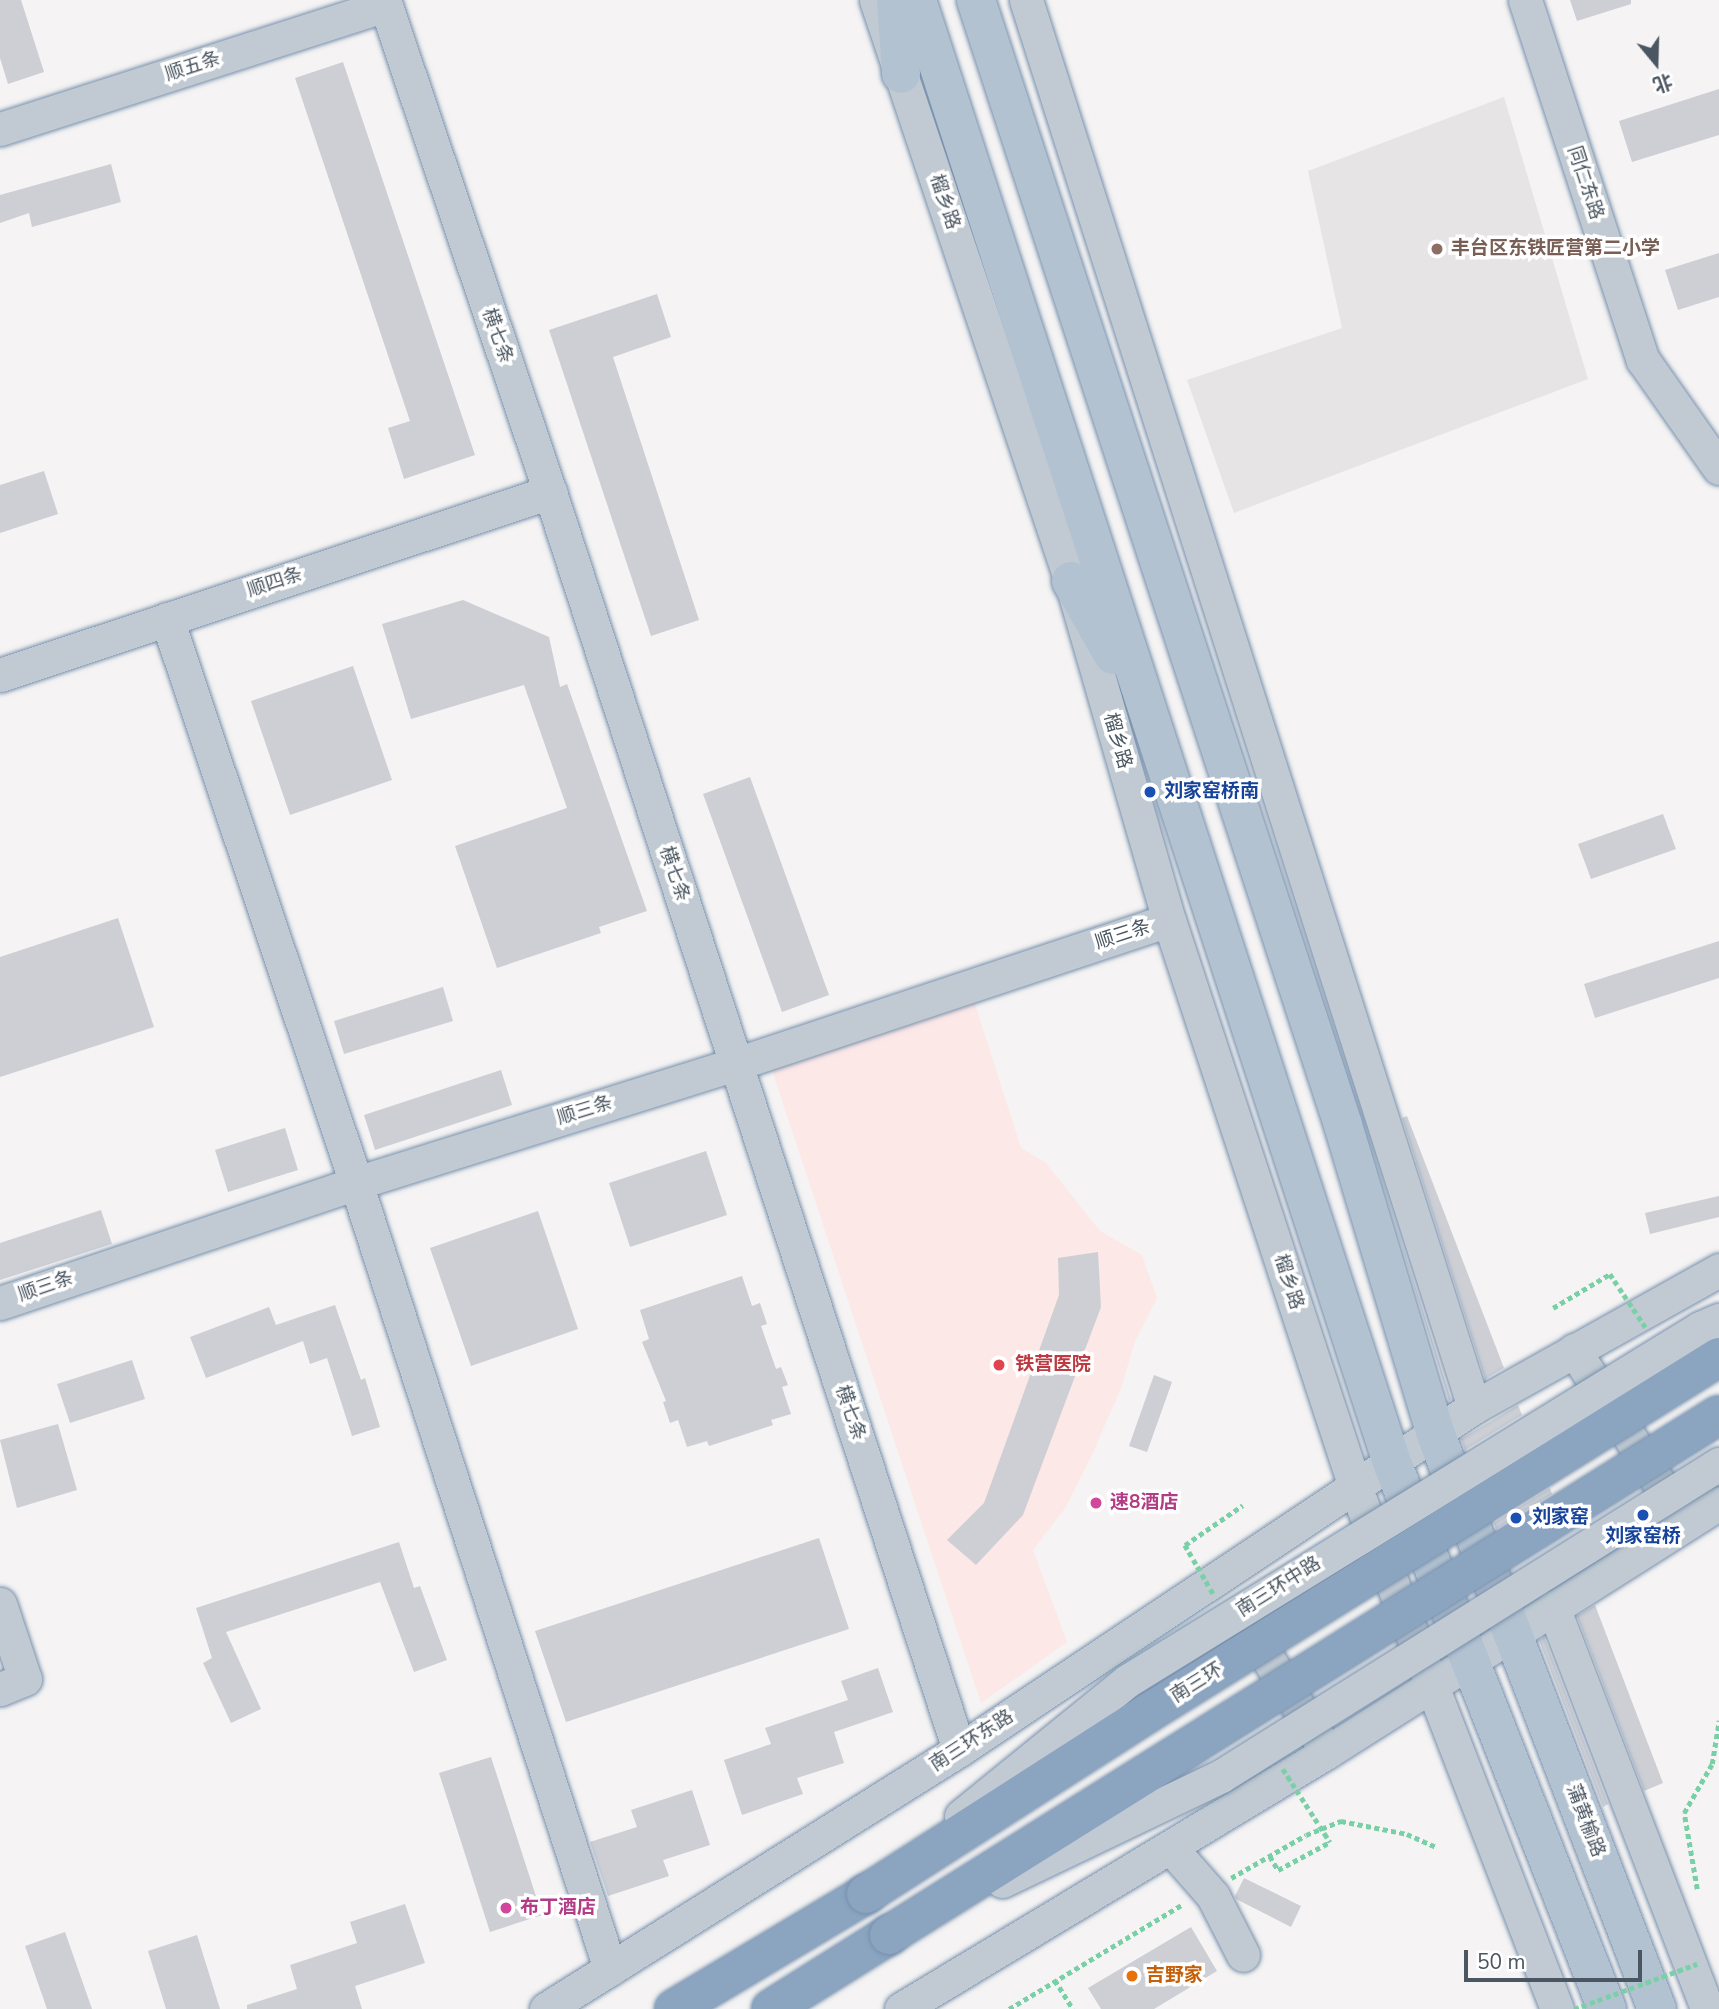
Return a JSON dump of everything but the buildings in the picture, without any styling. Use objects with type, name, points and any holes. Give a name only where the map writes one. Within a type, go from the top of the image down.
[{"type":"highway","name":"南三环","points":[[674,2009],[866,1894],[1160,1706],[1719,1357]]},
{"type":"highway","points":[[771,2009],[1719,1415]]},
{"type":"main road","points":[[896,0],[901,74]]},
{"type":"main road","name":"榴乡路","points":[[918,0],[1391,1460],[1471,1660]]},
{"type":"main road","points":[[976,0],[1339,1112],[1435,1432]]},
{"type":"main road","points":[[1071,581],[1153,726]]},
{"type":"main road","name":"蒲黄榆路","points":[[1435,1432],[1657,2009]]},
{"type":"main road","points":[[1471,1660],[1607,2009]]},
{"type":"street","name":"榴乡路","points":[[876,0],[1071,581],[1169,920],[1354,1484],[1558,2009]]},
{"type":"street","points":[[1026,0],[1474,1407]]},
{"type":"street","name":"同仁东路","points":[[1525,0],[1643,360],[1719,468]]},
{"type":"street","name":"顺五条","points":[[0,129],[385,3]]},
{"type":"street","name":"横七条","points":[[385,3],[550,492],[959,1750]]},
{"type":"street","name":"顺四条","points":[[0,676],[550,492]]},
{"type":"street","points":[[167,619],[356,1183],[610,1969]]},
{"type":"street","name":"顺三条","points":[[0,1303],[356,1183],[736,1064],[1169,920]]},
{"type":"street","points":[[1435,1432],[1474,1407],[1719,1270]]},
{"type":"street","name":"南三环中路","points":[[866,1894],[1127,1681],[1700,1328],[1719,1320]]},
{"type":"street","points":[[1574,1350],[1685,1525]]},
{"type":"street","name":"南三环东路","points":[[546,2009],[959,1750],[1435,1432]]},
{"type":"street","points":[[890,1935],[1221,1776],[1719,1464]]},
{"type":"street","points":[[902,2009],[1328,1752],[1553,1606],[1719,1503]]},
{"type":"street","points":[[1216,1578],[1328,1752]]},
{"type":"street","points":[[0,1604],[24,1679],[0,1689]]},
{"type":"street","points":[[1553,1606],[1707,2009]]},
{"type":"street","points":[[1171,1848],[1213,1896],[1244,1955]]},
{"type":"path","points":[[1553,1308],[1610,1274]]},
{"type":"path","points":[[1185,1545],[1243,1505]]},
{"type":"path","points":[[1696,1889],[1684,1813],[1712,1764],[1719,1721]]},
{"type":"path","points":[[1270,1856],[1278,1870],[1330,1842]]},
{"type":"path","points":[[1574,2009],[1697,1964]]},
{"type":"path","points":[[1055,1980],[1073,2009]]},
{"type":"shaded area","name":"丰台区东铁匠营第二小学","points":[[1504,97],[1588,379],[1234,513],[1187,380],[1342,328],[1308,171]]},
{"type":"shaded area","name":"铁营医院","points":[[974,1001],[1021,1148],[1045,1162],[1100,1231],[1142,1255],[1157,1298],[1135,1341],[1121,1388],[1090,1459],[1066,1507],[1033,1550],[1067,1642],[981,1703],[771,1067]]},
{"type":"place","name":"丰台区东铁匠营第二小学","points":[[1437,249]]},
{"type":"place","name":"刘家窑桥南","points":[[1150,792]]},
{"type":"place","name":"铁营医院","points":[[999,1365]]},
{"type":"place","name":"速8酒店","points":[[1096,1503]]},
{"type":"place","name":"刘家窑桥","points":[[1643,1515]]},
{"type":"place","name":"刘家窑","points":[[1516,1518]]},
{"type":"place","name":"布丁酒店","points":[[506,1908]]},
{"type":"place","name":"吉野家","points":[[1132,1976]]}]
